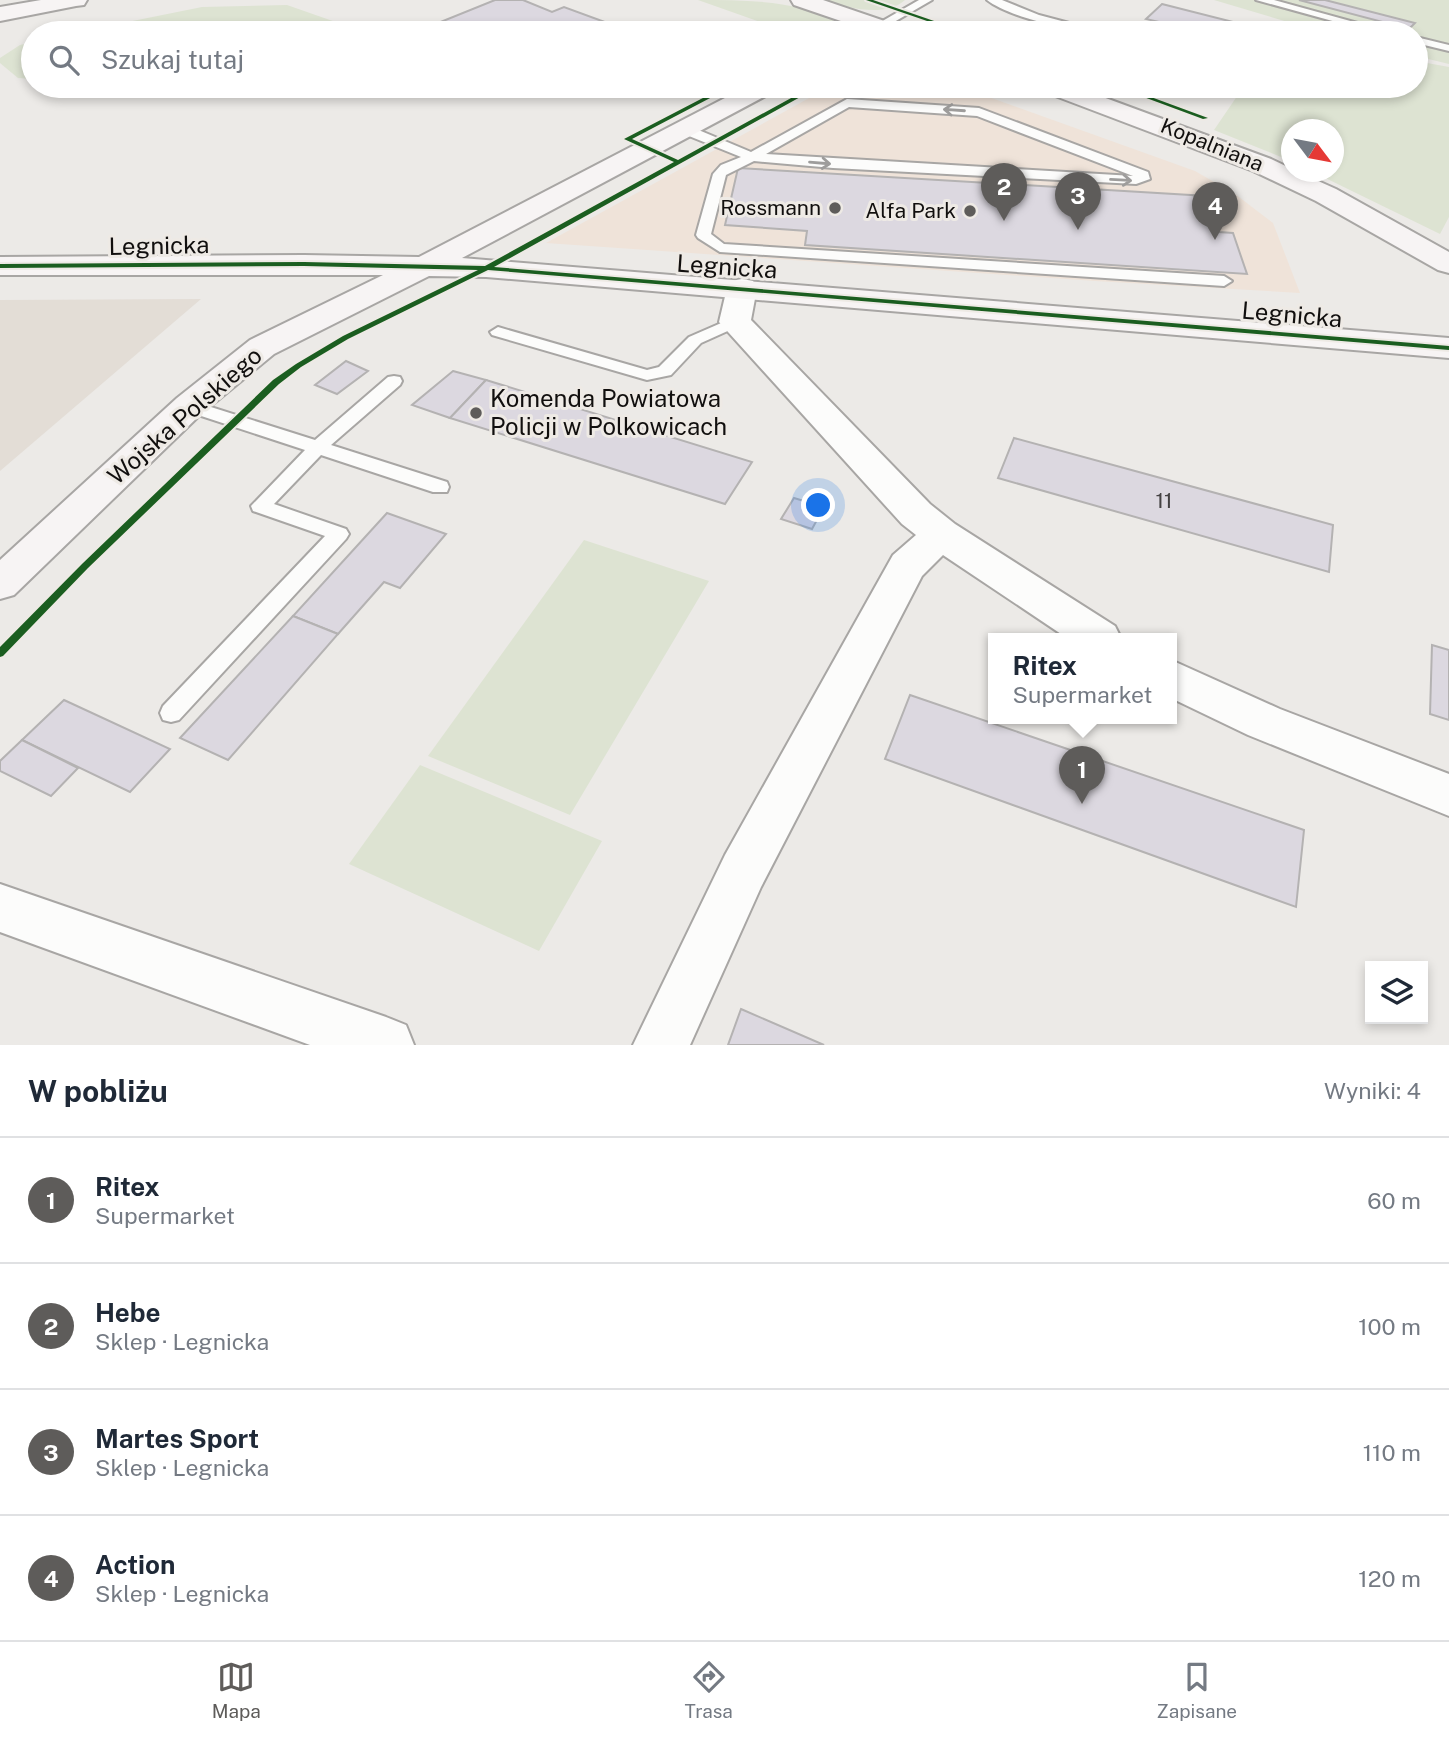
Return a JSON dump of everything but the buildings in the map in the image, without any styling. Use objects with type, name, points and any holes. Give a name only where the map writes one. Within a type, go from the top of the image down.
[{"type":"street","points":[[0,14],[76,0]]},
{"type":"street","points":[[802,0],[855,21]]},
{"type":"street","name":"Wojska Polskiego","points":[[0,584],[189,406],[262,347],[427,265],[743,98]]},
{"type":"street","name":"Kopalniana","points":[[1083,98],[1262,165],[1326,195],[1447,263]]},
{"type":"street","points":[[304,264],[331,278],[334,290],[320,316]]},
{"type":"street","name":"Legnicka","points":[[0,267],[427,265],[738,305],[1449,348]]},
{"type":"street","points":[[738,305],[916,514],[941,534],[1092,633]]},
{"type":"street","points":[[1391,343],[1425,336],[1449,326]]},
{"type":"street","points":[[661,1045],[743,871],[907,566],[941,534]]},
{"type":"street","points":[[1177,681],[1264,722],[1449,795]]},
{"type":"street","points":[[0,908],[386,1045]]},
{"type":"lane","points":[[895,21],[927,0]]},
{"type":"lane","points":[[992,0],[1052,21]]},
{"type":"lane","points":[[1261,0],[1342,21]]},
{"type":"lane","points":[[1428,43],[1449,48]]},
{"type":"lane","points":[[684,129],[752,157],[833,164],[1143,179],[1143,176],[1134,170],[979,112],[847,103],[752,157],[734,163],[720,174],[703,235],[720,248],[1224,281]]},
{"type":"lane","points":[[498,332],[647,375],[665,370],[695,340],[738,305]]},
{"type":"lane","points":[[171,713],[339,534],[260,506],[318,447],[394,381]]},
{"type":"lane","points":[[189,406],[440,487]]},
{"type":"shaded area","points":[[809,98],[991,98],[1195,171],[1235,194],[1273,223],[1300,293],[1095,281],[546,243]]},
{"type":"shaded area","points":[[201,299],[0,471],[0,300]]},
{"type":"green space","points":[[698,0],[771,3],[806,10],[834,21],[757,21]]},
{"type":"green space","points":[[825,0],[905,0],[887,9],[866,10]]},
{"type":"green space","points":[[1214,0],[1449,0],[1449,64],[1428,59],[1428,21],[1285,21]]},
{"type":"green space","points":[[287,5],[333,21],[133,21],[202,7]]},
{"type":"green space","points":[[20,45],[21,78],[0,63],[0,58]]},
{"type":"green space","points":[[1428,63],[1449,67],[1449,217],[1440,234],[1333,182],[1344,182],[1344,119],[1281,119],[1281,157],[1214,130],[1236,98],[1428,98]]},
{"type":"green space","points":[[584,540],[709,581],[570,815],[428,756]]},
{"type":"green space","points":[[420,765],[602,841],[539,951],[349,864]]},
{"type":"cycle path","points":[[868,0],[930,21]]},
{"type":"cycle path","points":[[678,162],[627,139],[707,98]]},
{"type":"cycle path","points":[[0,653],[85,566],[276,382],[298,365],[345,337],[512,255],[795,98]]},
{"type":"cycle path","points":[[1150,98],[1205,118]]},
{"type":"cycle path","points":[[0,266],[304,264],[486,268],[1449,348]]},
{"type":"place","name":"Rossmann","points":[[835,208]]},
{"type":"place","name":"Alfa Park","points":[[970,211]]},
{"type":"place","name":"Hebe","points":[[1004,221]]},
{"type":"place","name":"Martes Sport","points":[[1078,230]]},
{"type":"place","name":"Action","points":[[1215,240]]},
{"type":"place","name":"Komenda Powiatowa Policji w Polkowicach","points":[[476,413]]},
{"type":"place","name":"Ritex","points":[[1082,804]]}]
